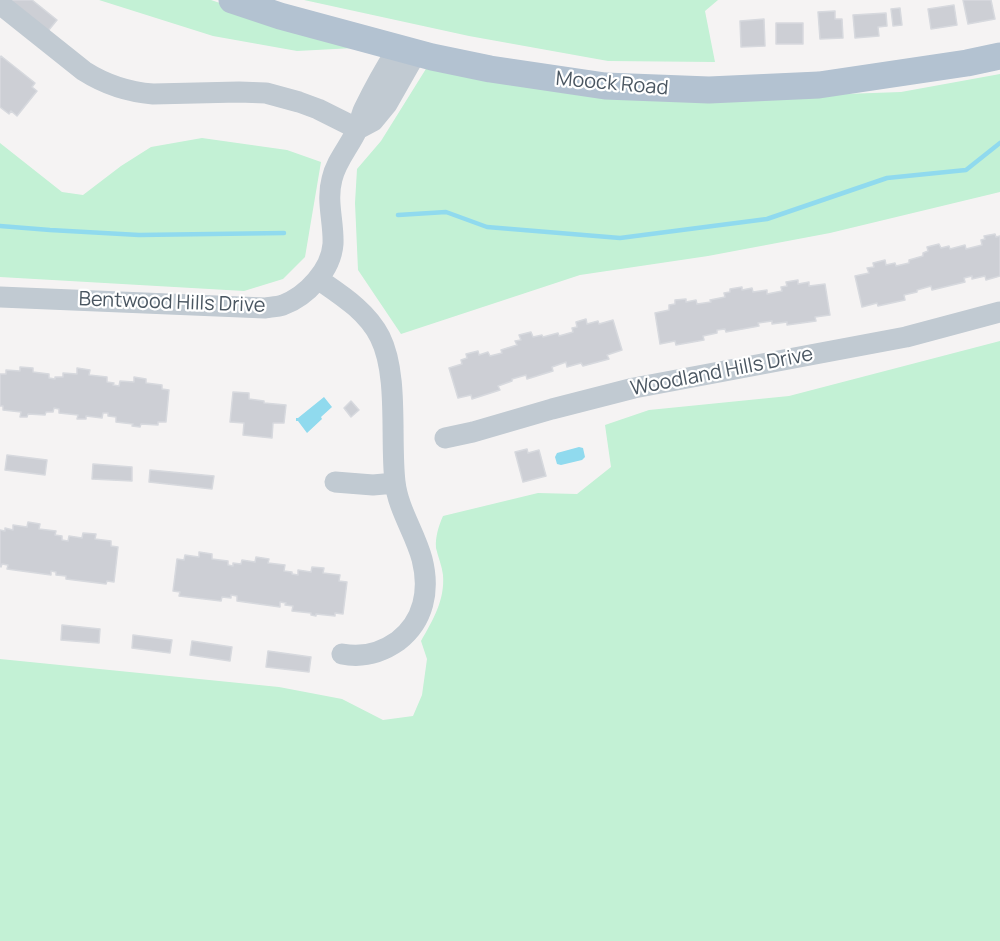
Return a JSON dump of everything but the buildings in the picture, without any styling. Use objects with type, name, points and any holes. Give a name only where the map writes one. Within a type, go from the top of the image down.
[{"type":"main road","name":"Moock Road","points":[[232,0],[280,16],[407,50],[490,69],[605,86],[709,90],[819,85],[1000,56]]},
{"type":"street","points":[[0,4],[84,71],[117,88],[153,94],[266,93],[318,109],[358,129]]},
{"type":"street","name":"Bentwood Hills Drive","points":[[0,297],[265,308],[282,305],[298,297],[318,279],[330,260],[333,244],[329,200],[332,180],[344,150],[358,129],[363,111],[385,69],[407,50]]},
{"type":"street","points":[[318,279],[348,299],[373,324],[381,338],[391,385],[395,483],[402,509],[422,558],[425,581],[423,605],[407,634],[382,650],[362,656],[342,654]]},
{"type":"street","name":"Woodland Hills Drive","points":[[445,438],[634,388],[906,337],[1000,312]]},
{"type":"street","points":[[335,482],[373,485],[395,483]]},
{"type":"green space","points":[[99,0],[211,0],[354,48],[297,51],[213,36]]},
{"type":"green space","points":[[304,0],[718,0],[705,11],[715,62],[608,61],[469,36]]},
{"type":"green space","points":[[429,64],[702,99],[901,92],[1000,74],[1000,192],[830,233],[708,256],[580,275],[401,334],[358,270],[355,203],[357,169],[381,141]]},
{"type":"green space","points":[[202,138],[287,150],[321,162],[305,257],[283,279],[244,291],[0,277],[0,143],[62,192],[83,195],[151,147]]},
{"type":"green space","points":[[1000,341],[1000,941],[0,941],[0,659],[279,687],[342,699],[383,720],[413,716],[422,695],[427,659],[421,641],[434,617],[442,593],[443,575],[436,544],[443,516],[538,493],[577,494],[611,467],[605,425],[649,410],[789,396]]},
{"type":"water","points":[[324,397],[332,407],[307,433],[296,418]]},
{"type":"water","points":[[583,448],[585,457],[582,460],[557,464],[555,457],[557,453]]},
{"type":"waterway","points":[[398,215],[446,212],[487,227],[620,238],[767,219],[887,178],[966,170],[1000,143]]},
{"type":"waterway","points":[[0,226],[139,235],[284,233]]}]
